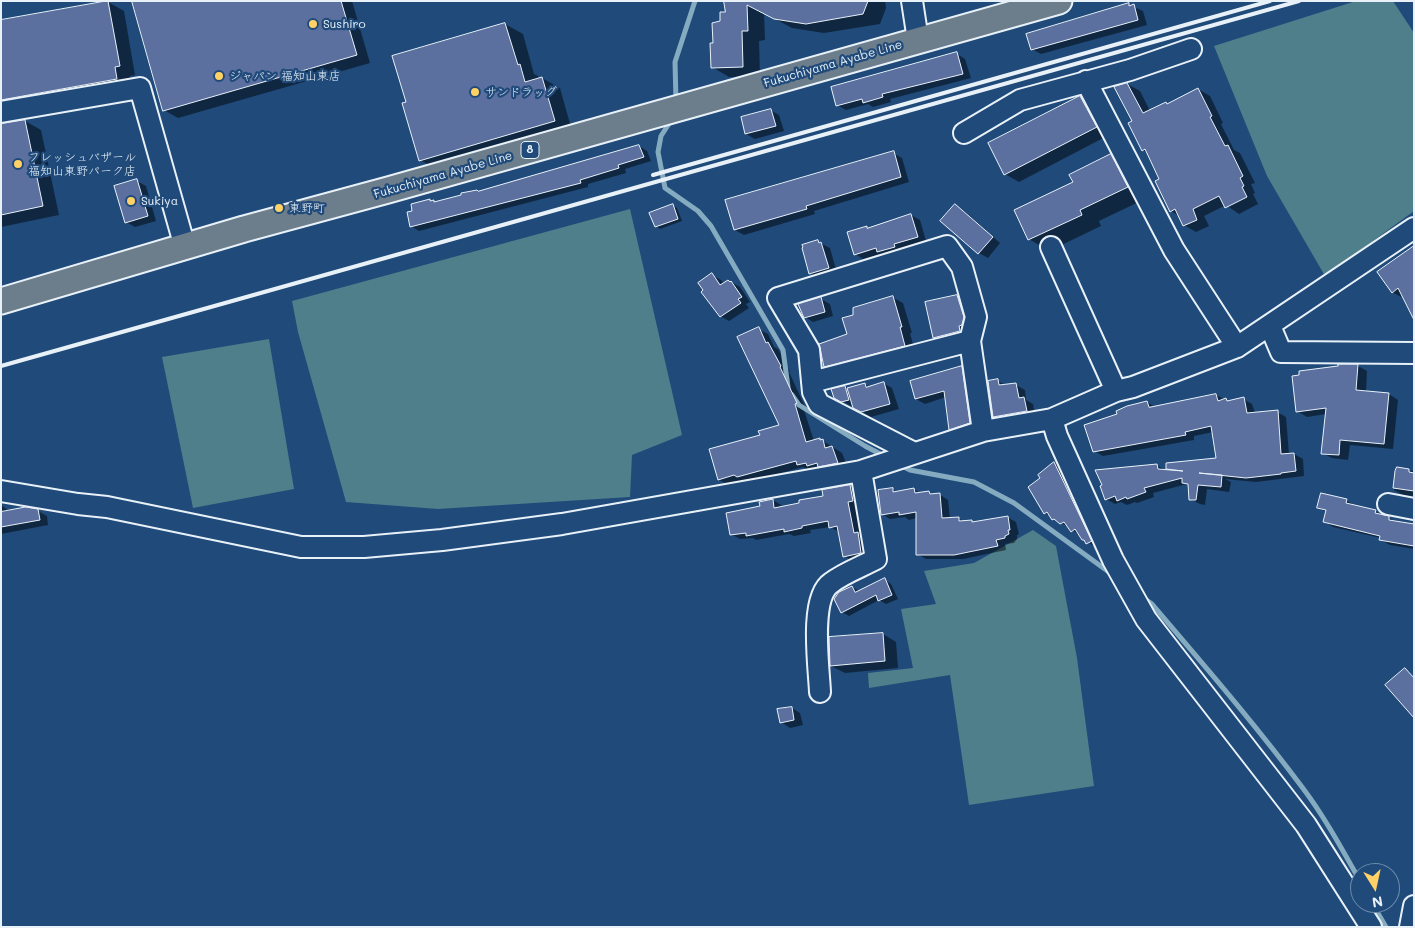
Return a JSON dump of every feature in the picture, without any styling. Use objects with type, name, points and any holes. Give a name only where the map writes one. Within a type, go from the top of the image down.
[{"type":"main road","name":"Fukuchiyama Ayabe Line","points":[[1,301],[185,246],[1059,1]]},
{"type":"street","points":[[912,1],[918,40]]},
{"type":"street","points":[[964,134],[1020,100],[1130,70],[1192,50]]},
{"type":"street","points":[[1086,81],[1174,250],[1237,347]]},
{"type":"street","points":[[1,112],[140,88],[185,246]]},
{"type":"street","points":[[1,491],[106,507],[301,547],[364,548],[562,524],[867,469],[983,431],[1052,419],[1116,391],[1133,387],[1237,347],[1414,228]]},
{"type":"street","points":[[909,455],[819,404],[813,392],[809,350],[778,298],[948,246],[962,267],[976,317],[970,341],[983,431]]},
{"type":"street","points":[[1051,247],[1116,391]]},
{"type":"street","points":[[1270,326],[1281,352],[1414,353]]},
{"type":"street","points":[[812,382],[970,341]]},
{"type":"street","points":[[1052,419],[1057,436],[1114,560],[1146,619],[1306,825],[1371,927]]},
{"type":"street","points":[[820,692],[816,627],[820,601],[829,583],[876,559],[867,469]]},
{"type":"street","points":[[1388,504],[1414,509]]},
{"type":"street","points":[[1410,927],[1414,906]]},
{"type":"green space","points":[[1356,1],[1393,1],[1414,33],[1414,211],[1325,276],[1267,176],[1214,46]]},
{"type":"green space","points":[[630,209],[682,435],[632,455],[630,497],[438,509],[346,502],[298,332],[292,301]]},
{"type":"green space","points":[[269,339],[294,489],[193,508],[162,357]]},
{"type":"green space","points":[[1033,530],[1056,546],[1077,658],[1094,786],[969,805],[950,675],[869,688],[868,673],[913,668],[901,609],[936,604],[924,571],[974,563]]},
{"type":"building","points":[[108,1],[120,66],[115,67],[117,79],[1,100],[1,20]]},
{"type":"building","name":"ジャパン 福知山東店","points":[[132,1],[341,1],[357,55],[163,111]]},
{"type":"building","points":[[724,1],[868,1],[863,14],[806,24],[774,19],[747,5],[748,31],[742,31],[743,67],[711,68],[710,43],[713,43],[712,23],[720,21],[720,12],[725,12]]},
{"type":"building","points":[[1129,3],[1129,6],[1134,4],[1138,20],[1031,50],[1026,34]]},
{"type":"building","name":"サンドラッグ","points":[[505,23],[525,82],[542,77],[555,121],[419,161],[402,103],[406,102],[392,56]]},
{"type":"building","points":[[957,52],[963,74],[882,94],[883,97],[863,103],[862,99],[836,106],[831,87]]},
{"type":"building","points":[[1127,83],[1143,113],[1166,102],[1167,104],[1198,88],[1212,116],[1210,117],[1225,146],[1228,145],[1243,176],[1240,178],[1247,197],[1225,208],[1219,196],[1193,209],[1197,220],[1183,226],[1175,209],[1170,212],[1155,181],[1159,179],[1145,149],[1142,151],[1128,123],[1132,121],[1114,87]]},
{"type":"building","points":[[1080,96],[1097,127],[1004,175],[988,143]]},
{"type":"building","points":[[771,109],[776,126],[745,134],[741,117]]},
{"type":"building","name":"フレッシュバザール 福知山東野パーク店","points":[[25,120],[43,206],[1,215],[1,124]]},
{"type":"building","points":[[639,145],[644,157],[618,165],[619,168],[580,180],[581,183],[410,227],[407,212],[412,211],[411,204],[430,199],[430,201],[434,200],[434,202],[461,195],[461,193],[478,191]]},
{"type":"building","points":[[894,151],[901,177],[806,206],[807,209],[734,230],[725,200]]},
{"type":"building","points":[[1111,154],[1128,187],[1080,210],[1082,215],[1028,240],[1014,210],[1073,182],[1069,175]]},
{"type":"building","name":"Sukiya","points":[[137,179],[148,216],[125,223],[114,186]]},
{"type":"building","points":[[673,204],[678,219],[655,227],[649,213]]},
{"type":"building","points":[[955,204],[993,237],[978,254],[940,221]]},
{"type":"building","points":[[911,214],[918,237],[894,244],[895,247],[877,252],[876,248],[854,255],[847,232],[867,226],[867,228]]},
{"type":"building","points":[[818,240],[819,243],[821,242],[829,268],[809,274],[802,245]]},
{"type":"building","points":[[1414,246],[1414,320],[1398,288],[1392,293],[1377,272]]},
{"type":"building","points":[[712,273],[720,285],[728,280],[731,281],[742,297],[738,299],[741,303],[720,317],[701,292],[703,290],[698,283]]},
{"type":"building","points":[[957,295],[964,317],[962,325],[959,326],[960,331],[933,338],[925,302]]},
{"type":"building","points":[[893,296],[902,327],[900,327],[905,346],[824,367],[819,344],[847,334],[842,318],[853,315],[853,308]]},
{"type":"building","points":[[821,297],[825,312],[804,318],[798,304]]},
{"type":"building","points":[[759,327],[766,343],[768,342],[781,366],[797,403],[795,404],[806,442],[820,438],[820,440],[823,439],[825,448],[832,446],[838,463],[818,467],[817,463],[807,466],[806,463],[797,465],[796,461],[737,477],[734,475],[718,480],[709,449],[760,435],[758,431],[779,425],[737,337]]},
{"type":"building","points":[[1338,364],[1358,364],[1356,390],[1389,393],[1384,444],[1340,440],[1339,455],[1321,454],[1326,408],[1296,412],[1292,376],[1299,375],[1299,371],[1338,366]]},
{"type":"building","points":[[962,366],[970,423],[949,430],[944,391],[915,399],[910,381]]},
{"type":"building","points":[[998,379],[999,385],[1016,383],[1019,398],[1024,397],[1027,411],[993,417],[988,381]]},
{"type":"building","points":[[884,382],[890,404],[861,412],[853,408],[847,388],[865,383],[866,387]]},
{"type":"building","points":[[845,386],[849,400],[841,402],[834,398],[831,389]]},
{"type":"building","points":[[1216,394],[1218,401],[1226,398],[1227,401],[1244,397],[1247,413],[1278,410],[1281,454],[1294,453],[1296,471],[1246,478],[1222,475],[1221,487],[1198,485],[1196,500],[1189,500],[1188,484],[1182,483],[1182,478],[1144,488],[1146,492],[1127,499],[1126,497],[1117,501],[1115,496],[1105,500],[1100,486],[1102,485],[1095,470],[1157,464],[1158,469],[1183,471],[1166,469],[1166,463],[1216,458],[1211,426],[1185,432],[1186,435],[1093,452],[1084,425],[1117,414],[1116,411],[1127,406],[1147,401],[1149,407]]},
{"type":"building","points":[[1054,462],[1092,541],[1086,544],[1075,529],[1071,532],[1064,522],[1060,524],[1054,519],[1052,520],[1047,512],[1044,514],[1028,487],[1040,478],[1038,475]]},
{"type":"building","points":[[1397,467],[1409,469],[1409,472],[1414,473],[1414,491],[1393,488]]},
{"type":"building","points":[[850,485],[853,501],[848,502],[854,533],[858,532],[861,553],[843,557],[837,526],[829,528],[828,521],[784,532],[784,529],[746,536],[746,533],[730,535],[726,513],[760,506],[759,502],[773,499],[774,508],[799,503],[799,500],[823,496],[822,490]]},
{"type":"building","points":[[893,488],[893,492],[914,488],[915,493],[929,491],[930,494],[940,493],[942,518],[959,517],[959,521],[972,520],[972,522],[1008,516],[1009,534],[1005,538],[996,540],[998,546],[954,555],[916,555],[916,512],[899,515],[899,512],[881,515],[878,490]]},
{"type":"building","points":[[1321,493],[1347,499],[1346,503],[1376,510],[1375,513],[1389,516],[1389,520],[1414,524],[1414,546],[1379,540],[1380,536],[1323,522],[1326,510],[1317,508]]},
{"type":"building","points":[[26,507],[38,509],[40,520],[1,527],[1,512]]},
{"type":"building","points":[[885,578],[892,595],[878,601],[876,595],[841,613],[834,599],[839,592],[852,586],[855,592]]},
{"type":"building","points":[[883,633],[885,661],[830,666],[829,637]]},
{"type":"building","points":[[1405,668],[1414,678],[1414,718],[1385,685]]},
{"type":"building","points":[[792,707],[794,720],[780,723],[777,709]]},
{"type":"waterway","points":[[676,102],[675,62],[695,1]]},
{"type":"waterway","points":[[672,119],[661,136],[658,152],[665,188],[698,211],[711,226],[783,350],[788,387]]},
{"type":"waterway","points":[[792,395],[799,405],[886,457]]},
{"type":"waterway","points":[[900,465],[910,470],[974,482],[1014,503],[1113,575]]},
{"type":"waterway","points":[[1142,597],[1152,604],[1228,694],[1302,787],[1318,809],[1350,864]]},
{"type":"waterway","points":[[1378,913],[1386,927]]},
{"type":"railway","points":[[653,175],[1270,1]]},
{"type":"railway","points":[[1,366],[1299,1]]},
{"type":"place","name":"Sushiro","points":[[313,24]]},
{"type":"place","name":"ジャパン 福知山東店","points":[[219,76]]},
{"type":"place","name":"サンドラッグ","points":[[475,92]]},
{"type":"place","name":"フレッシュバザール 福知山東野パーク店","points":[[18,164]]},
{"type":"place","name":"Sukiya","points":[[131,201]]},
{"type":"place","name":"東野町","points":[[279,208]]}]
